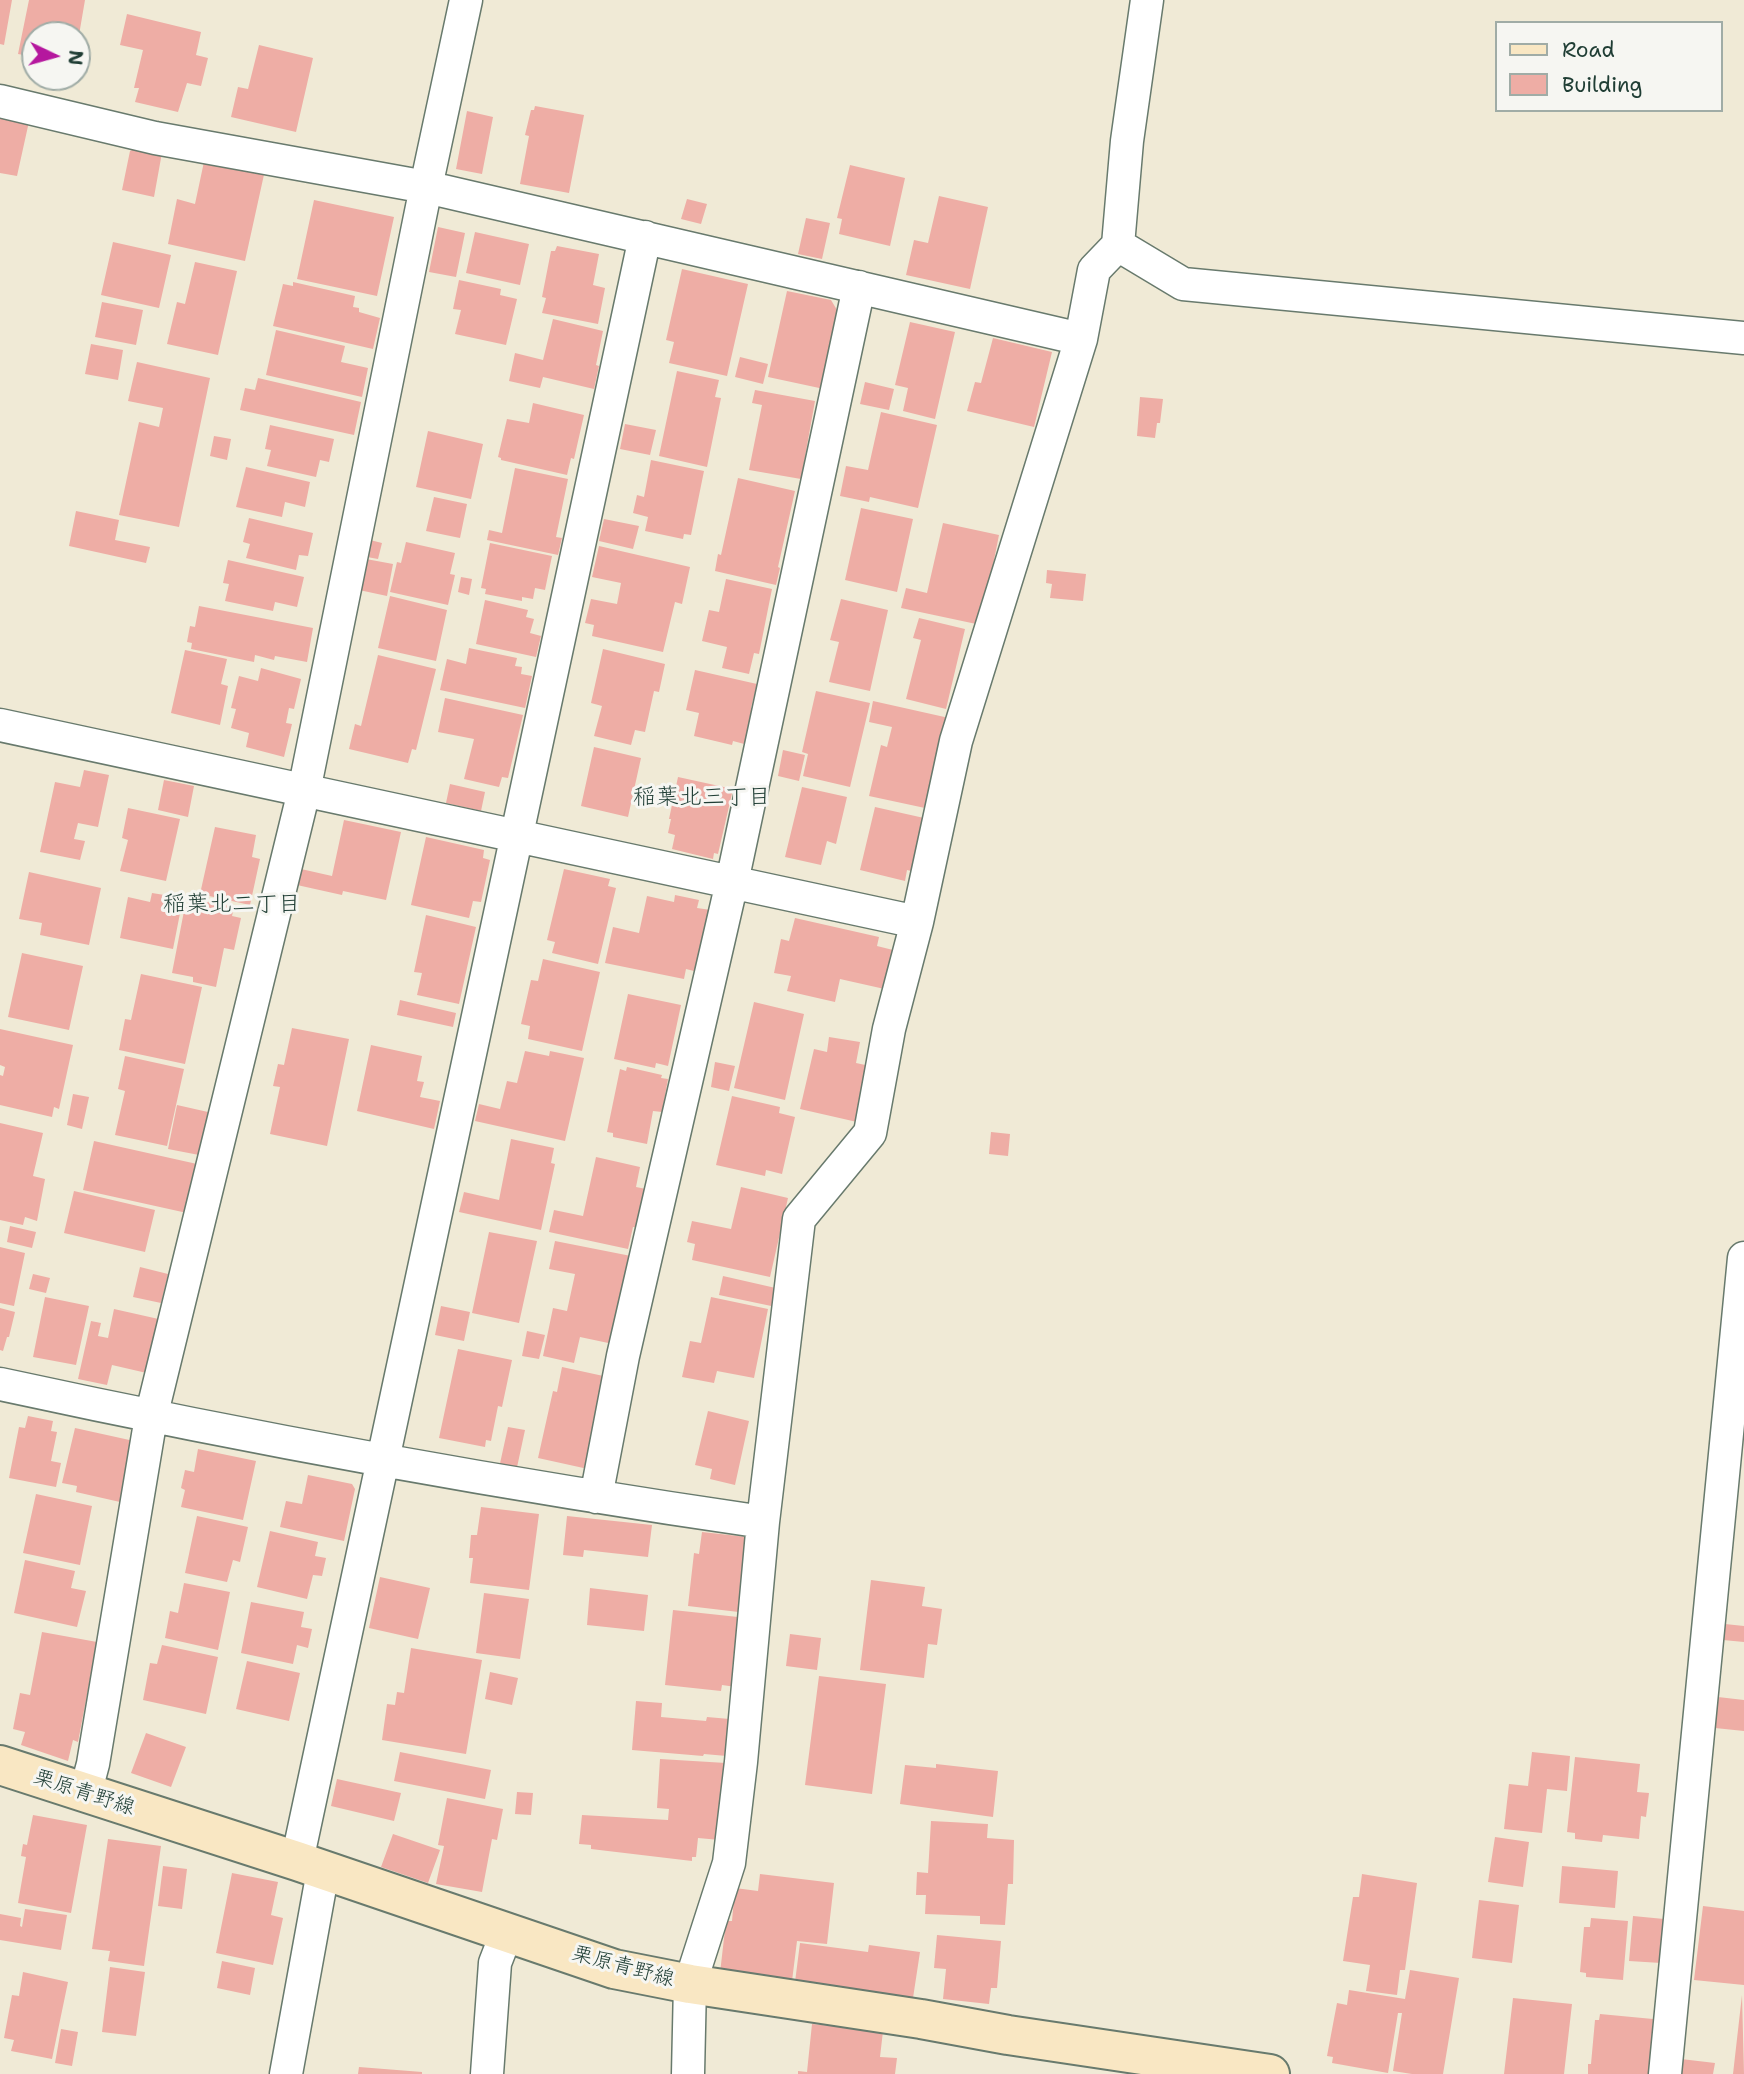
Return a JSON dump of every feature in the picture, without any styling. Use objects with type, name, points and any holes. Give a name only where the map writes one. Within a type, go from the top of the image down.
[{"type":"main road","name":"栗原青野線","points":[[2,1773],[85,1794],[310,1866],[614,1969],[690,1984],[1008,2035],[1270,2074]]},
{"type":"street","points":[[85,1794],[93,1764],[152,1417],[304,791],[466,0]]},
{"type":"street","points":[[688,2074],[690,1984],[729,1863],[763,1521],[799,1219],[870,1133],[890,1029],[917,922],[956,741],[1081,339],[1094,270],[1118,245],[1127,141],[1147,0]]},
{"type":"street","points":[[0,101],[155,138],[426,187],[1081,339]]},
{"type":"street","points":[[286,2074],[310,1866],[382,1461],[645,237]]},
{"type":"street","points":[[1118,245],[1184,284],[1744,338]]},
{"type":"street","points":[[596,1497],[623,1356],[732,882],[859,287]]},
{"type":"street","points":[[0,725],[917,922]]},
{"type":"street","points":[[1665,2074],[1744,1258]]},
{"type":"street","points":[[0,1384],[152,1417],[382,1461],[596,1497],[763,1521]]},
{"type":"street","points":[[487,2074],[495,1963],[507,1932]]},
{"type":"building","points":[[0,0],[12,0],[4,45],[0,44]]},
{"type":"building","points":[[29,0],[85,0],[81,21],[25,21]]},
{"type":"building","points":[[127,14],[201,32],[196,55],[208,58],[201,86],[187,83],[178,112],[135,102],[139,88],[134,88],[143,50],[120,45]]},
{"type":"building","points":[[259,45],[313,58],[296,132],[231,117],[238,87],[248,89]]},
{"type":"building","points":[[535,106],[584,115],[569,193],[520,184],[529,136],[525,135],[531,110],[534,110]]},
{"type":"building","points":[[0,111],[30,117],[17,176],[0,173]]},
{"type":"building","points":[[467,111],[493,117],[482,174],[456,169]]},
{"type":"building","points":[[145,144],[163,147],[154,197],[122,190],[130,151]]},
{"type":"building","points":[[205,157],[265,170],[245,261],[168,244],[177,199],[195,204]]},
{"type":"building","points":[[850,165],[905,178],[890,246],[839,234],[842,219],[837,218]]},
{"type":"building","points":[[939,196],[988,207],[970,289],[906,275],[914,240],[928,243]]},
{"type":"building","points":[[687,199],[707,204],[701,224],[681,219]]},
{"type":"building","points":[[314,200],[394,217],[377,296],[297,279]]},
{"type":"building","points":[[806,218],[830,223],[822,259],[798,254]]},
{"type":"building","points":[[438,227],[465,233],[456,277],[429,272]]},
{"type":"building","points":[[475,232],[529,244],[520,285],[466,273]]},
{"type":"building","points":[[113,242],[171,255],[159,308],[101,295]]},
{"type":"building","points":[[557,246],[599,254],[593,285],[605,288],[598,324],[542,313],[546,298],[542,297],[551,251],[555,251]]},
{"type":"building","points":[[195,262],[237,271],[218,355],[167,344],[177,302],[185,304]]},
{"type":"building","points":[[682,269],[748,284],[727,376],[669,363],[674,342],[666,340]]},
{"type":"building","points":[[459,280],[501,289],[500,295],[517,299],[506,345],[455,334],[461,310],[453,309]]},
{"type":"building","points":[[293,282],[355,296],[353,307],[359,308],[359,312],[380,318],[373,349],[273,326],[283,284],[293,286]]},
{"type":"building","points":[[787,291],[831,300],[840,315],[824,389],[768,377]]},
{"type":"building","points":[[102,302],[143,310],[136,345],[95,337]]},
{"type":"building","points":[[553,319],[603,331],[594,389],[543,377],[540,388],[509,381],[515,353],[543,360]]},
{"type":"building","points":[[910,322],[955,332],[935,419],[903,411],[908,388],[895,385]]},
{"type":"building","points":[[276,330],[345,346],[341,362],[368,368],[362,397],[266,375]]},
{"type":"building","points":[[993,338],[1052,352],[1034,427],[967,411],[975,382],[981,383]]},
{"type":"building","points":[[91,344],[123,350],[118,380],[85,374]]},
{"type":"building","points":[[740,357],[768,364],[763,384],[735,377]]},
{"type":"building","points":[[137,362],[210,378],[179,527],[119,515],[139,422],[159,427],[163,408],[128,401]]},
{"type":"building","points":[[677,371],[719,380],[715,397],[721,398],[707,467],[659,456]]},
{"type":"building","points":[[258,378],[361,402],[354,435],[240,410],[245,388],[255,390]]},
{"type":"building","points":[[865,382],[894,389],[889,410],[860,404]]},
{"type":"building","points":[[755,390],[815,401],[801,479],[749,470],[762,405],[752,403]]},
{"type":"building","points":[[1140,397],[1163,399],[1155,438],[1137,436]]},
{"type":"building","points":[[533,403],[584,415],[574,459],[571,458],[567,475],[501,460],[498,457],[507,419],[529,423]]},
{"type":"building","points":[[881,412],[937,425],[918,508],[870,497],[869,502],[840,496],[846,466],[868,470]]},
{"type":"building","points":[[625,424],[656,430],[650,455],[620,449]]},
{"type":"building","points":[[270,425],[334,439],[329,462],[320,460],[316,477],[267,466],[271,450],[265,449]]},
{"type":"building","points":[[428,431],[483,444],[471,499],[416,487]]},
{"type":"building","points":[[214,436],[231,439],[227,460],[210,456]]},
{"type":"building","points":[[651,460],[704,471],[691,535],[684,534],[683,539],[645,531],[648,517],[633,513],[637,495],[644,497]]},
{"type":"building","points":[[246,467],[310,482],[305,507],[285,502],[282,517],[236,507]]},
{"type":"building","points":[[515,468],[568,479],[556,537],[562,538],[558,555],[487,540],[489,530],[502,533]]},
{"type":"building","points":[[738,478],[795,491],[776,585],[715,571]]},
{"type":"building","points":[[434,497],[467,504],[460,538],[426,531]]},
{"type":"building","points":[[861,508],[913,519],[897,592],[845,580]]},
{"type":"building","points":[[76,511],[119,520],[115,540],[150,547],[146,563],[69,546]]},
{"type":"building","points":[[249,518],[313,533],[308,556],[299,555],[296,570],[246,558],[250,544],[243,542]]},
{"type":"building","points":[[604,519],[639,526],[633,549],[599,541]]},
{"type":"building","points":[[943,523],[999,535],[981,625],[901,608],[906,588],[927,593]]},
{"type":"building","points":[[370,540],[382,543],[378,559],[367,557]]},
{"type":"building","points":[[406,542],[455,553],[450,574],[455,575],[448,605],[390,592],[397,562],[401,563]]},
{"type":"building","points":[[490,543],[552,556],[545,590],[535,588],[533,599],[522,597],[522,601],[485,594],[486,589],[481,588]]},
{"type":"building","points":[[599,546],[690,567],[682,604],[675,602],[663,652],[592,636],[594,625],[585,623],[591,599],[617,604],[621,583],[592,577]]},
{"type":"building","points":[[366,559],[393,564],[387,596],[359,590]]},
{"type":"building","points":[[228,560],[304,577],[297,607],[275,602],[273,611],[225,601],[229,584],[223,583]]},
{"type":"building","points":[[1047,570],[1086,574],[1083,601],[1050,598],[1052,584],[1046,583]]},
{"type":"building","points":[[461,577],[472,579],[469,595],[458,592]]},
{"type":"building","points":[[726,579],[772,589],[759,654],[754,653],[749,674],[722,668],[727,647],[702,641],[709,610],[719,612]]},
{"type":"building","points":[[390,596],[447,610],[436,661],[378,648]]},
{"type":"building","points":[[841,599],[888,610],[870,691],[829,682],[839,642],[830,640]]},
{"type":"building","points":[[485,600],[528,610],[526,617],[534,619],[530,633],[541,636],[536,657],[476,644]]},
{"type":"building","points":[[199,606],[313,628],[307,662],[275,656],[274,660],[255,655],[254,662],[191,649],[192,643],[187,642],[190,626],[195,627]]},
{"type":"building","points":[[919,618],[965,629],[946,709],[906,699],[921,640],[913,638]]},
{"type":"building","points":[[469,648],[517,658],[515,666],[522,667],[521,674],[532,676],[525,708],[440,690],[447,659],[466,664]]},
{"type":"building","points":[[603,649],[665,664],[659,692],[654,691],[645,732],[635,730],[631,745],[594,736],[602,706],[591,703]]},
{"type":"building","points":[[185,650],[227,659],[221,684],[228,686],[220,725],[171,713]]},
{"type":"building","points":[[378,655],[436,669],[416,750],[412,749],[408,763],[349,749],[355,724],[361,726]]},
{"type":"building","points":[[261,668],[301,679],[294,709],[289,708],[286,723],[292,724],[284,757],[246,747],[249,733],[231,728],[236,709],[231,708],[239,676],[258,681]]},
{"type":"building","points":[[695,670],[757,684],[751,708],[757,709],[748,745],[733,741],[732,745],[694,736],[699,713],[686,710]]},
{"type":"building","points":[[816,691],[870,703],[850,787],[803,776],[808,754],[802,752]]},
{"type":"building","points":[[445,698],[523,715],[508,778],[502,777],[499,787],[464,779],[474,739],[438,732]]},
{"type":"building","points":[[873,701],[949,718],[925,808],[869,796],[881,745],[887,747],[892,727],[869,722]]},
{"type":"building","points":[[594,747],[641,758],[628,817],[581,806]]},
{"type":"building","points":[[783,750],[805,755],[799,781],[778,776]]},
{"type":"building","points":[[84,770],[109,775],[98,827],[78,823],[74,839],[85,841],[80,860],[40,852],[55,782],[80,787]]},
{"type":"building","points":[[678,777],[733,789],[718,854],[714,853],[713,859],[672,849],[675,835],[668,833],[669,819]]},
{"type":"building","points":[[164,780],[194,786],[188,817],[158,810]]},
{"type":"building","points":[[450,784],[485,792],[481,811],[446,803]]},
{"type":"building","points":[[802,787],[847,797],[836,844],[827,841],[821,865],[785,857]]},
{"type":"building","points":[[875,807],[924,818],[915,872],[907,870],[905,881],[860,870]]},
{"type":"building","points":[[128,808],[180,819],[166,881],[120,871],[128,840],[122,838]]},
{"type":"building","points":[[344,820],[401,832],[386,900],[343,891],[342,895],[297,885],[301,869],[332,876]]},
{"type":"building","points":[[215,827],[256,835],[252,857],[260,859],[250,905],[200,894]]},
{"type":"building","points":[[426,837],[484,850],[483,858],[490,860],[481,902],[473,901],[469,918],[411,905]]},
{"type":"building","points":[[564,869],[610,879],[608,886],[616,888],[598,964],[552,953],[555,942],[547,940]]},
{"type":"building","points":[[29,872],[101,888],[89,945],[40,935],[42,923],[19,919]]},
{"type":"building","points":[[152,893],[183,898],[173,949],[120,938],[128,897],[150,902]]},
{"type":"building","points":[[675,895],[699,900],[697,908],[711,910],[698,972],[686,969],[684,979],[605,963],[613,927],[639,933],[647,896],[674,902]]},
{"type":"building","points":[[192,899],[234,907],[232,916],[241,918],[234,950],[224,948],[216,987],[193,982],[193,977],[172,973],[185,906],[190,907]]},
{"type":"building","points":[[426,915],[476,927],[459,1004],[417,995],[422,973],[414,972]]},
{"type":"building","points":[[795,918],[879,937],[877,946],[897,951],[889,990],[840,979],[835,1002],[787,991],[791,976],[774,973],[781,939],[789,941]]},
{"type":"building","points":[[22,953],[83,966],[69,1030],[8,1017]]},
{"type":"building","points":[[543,959],[600,972],[582,1051],[528,1039],[530,1026],[521,1024],[531,980],[538,981]]},
{"type":"building","points":[[141,974],[202,987],[185,1064],[119,1050],[125,1019],[131,1020]]},
{"type":"building","points":[[628,994],[681,1005],[668,1066],[656,1063],[655,1068],[614,1059]]},
{"type":"building","points":[[400,1000],[456,1013],[453,1027],[397,1015]]},
{"type":"building","points":[[754,1002],[804,1014],[785,1100],[734,1088]]},
{"type":"building","points":[[292,1028],[349,1039],[327,1146],[270,1134],[280,1087],[273,1086],[278,1064],[284,1065]]},
{"type":"building","points":[[0,1029],[73,1045],[59,1109],[54,1107],[52,1117],[0,1105],[0,1075],[3,1076],[5,1067],[0,1065]]},
{"type":"building","points":[[829,1037],[860,1042],[856,1063],[870,1066],[857,1122],[800,1109],[814,1049],[827,1052]]},
{"type":"building","points":[[371,1045],[422,1056],[417,1081],[424,1082],[420,1097],[440,1101],[434,1129],[357,1111]]},
{"type":"building","points":[[525,1051],[549,1056],[550,1051],[584,1058],[565,1141],[475,1121],[479,1104],[500,1109],[507,1081],[517,1083]]},
{"type":"building","points":[[125,1056],[184,1069],[167,1146],[115,1135],[125,1091],[118,1089]]},
{"type":"building","points":[[715,1062],[735,1066],[729,1091],[711,1087]]},
{"type":"building","points":[[627,1067],[662,1075],[661,1078],[668,1079],[662,1112],[653,1111],[647,1144],[613,1137],[613,1133],[607,1132],[620,1069],[626,1071]]},
{"type":"building","points":[[73,1094],[89,1097],[82,1129],[67,1125]]},
{"type":"building","points":[[732,1096],[780,1107],[779,1113],[795,1117],[782,1174],[766,1170],[765,1176],[716,1165]]},
{"type":"building","points":[[177,1105],[208,1112],[199,1155],[168,1149]]},
{"type":"building","points":[[0,1123],[43,1133],[33,1176],[45,1179],[37,1221],[25,1217],[23,1225],[0,1220]]},
{"type":"building","points":[[991,1132],[1010,1134],[1008,1156],[989,1154]]},
{"type":"building","points":[[511,1139],[554,1148],[551,1163],[555,1164],[541,1230],[459,1212],[464,1192],[499,1200]]},
{"type":"building","points":[[94,1141],[197,1164],[187,1213],[83,1190]]},
{"type":"building","points":[[596,1157],[640,1167],[636,1187],[651,1190],[642,1228],[633,1227],[628,1249],[549,1232],[554,1210],[583,1216]]},
{"type":"building","points":[[741,1187],[788,1198],[770,1277],[692,1260],[695,1244],[687,1242],[692,1221],[731,1229]]},
{"type":"building","points":[[74,1191],[155,1210],[145,1252],[64,1233]]},
{"type":"building","points":[[10,1226],[36,1232],[32,1248],[7,1242]]},
{"type":"building","points":[[489,1232],[537,1241],[519,1323],[472,1313]]},
{"type":"building","points":[[555,1241],[631,1256],[613,1344],[580,1337],[574,1363],[543,1356],[553,1308],[567,1311],[575,1274],[549,1269]]},
{"type":"building","points":[[0,1247],[25,1253],[14,1306],[0,1303]]},
{"type":"building","points":[[140,1267],[168,1274],[161,1303],[133,1297]]},
{"type":"building","points":[[33,1274],[50,1278],[46,1293],[29,1289]]},
{"type":"building","points":[[723,1276],[780,1289],[776,1307],[719,1295]]},
{"type":"building","points":[[45,1297],[89,1306],[76,1365],[33,1357]]},
{"type":"building","points":[[711,1297],[768,1309],[754,1378],[717,1371],[714,1383],[682,1377],[690,1341],[701,1343]]},
{"type":"building","points":[[441,1306],[470,1312],[464,1341],[435,1335]]},
{"type":"building","points":[[0,1308],[15,1312],[3,1351],[0,1350]]},
{"type":"building","points":[[114,1309],[163,1320],[151,1374],[112,1365],[107,1385],[78,1379],[91,1321],[101,1323],[98,1336],[108,1338]]},
{"type":"building","points":[[527,1331],[545,1335],[539,1359],[522,1356]]},
{"type":"building","points":[[458,1349],[512,1360],[502,1407],[498,1406],[491,1441],[486,1440],[485,1447],[439,1438]]},
{"type":"building","points":[[562,1367],[608,1377],[588,1469],[538,1458],[553,1391],[557,1392]]},
{"type":"building","points":[[708,1411],[749,1421],[735,1485],[710,1479],[712,1469],[695,1465]]},
{"type":"building","points":[[28,1416],[53,1421],[51,1431],[57,1432],[51,1461],[61,1463],[56,1487],[9,1478],[19,1427],[25,1428]]},
{"type":"building","points":[[508,1427],[525,1430],[516,1472],[499,1468]]},
{"type":"building","points":[[75,1428],[134,1441],[120,1502],[76,1492],[77,1486],[62,1483]]},
{"type":"building","points":[[198,1449],[256,1461],[243,1520],[181,1507],[185,1490],[181,1488],[185,1470],[194,1472]]},
{"type":"building","points":[[308,1475],[352,1484],[355,1489],[344,1541],[280,1527],[286,1501],[302,1504]]},
{"type":"building","points":[[36,1494],[92,1506],[80,1565],[23,1553]]},
{"type":"building","points":[[481,1507],[539,1514],[529,1590],[470,1583],[473,1558],[469,1558],[471,1535],[477,1535]]},
{"type":"building","points":[[197,1516],[248,1527],[240,1562],[233,1560],[227,1582],[185,1573]]},
{"type":"building","points":[[567,1516],[652,1525],[648,1557],[584,1550],[583,1557],[563,1555]]},
{"type":"building","points":[[270,1531],[318,1542],[315,1556],[326,1558],[322,1576],[313,1575],[307,1599],[257,1587]]},
{"type":"building","points":[[702,1532],[756,1538],[747,1613],[688,1606],[694,1553],[699,1554]]},
{"type":"building","points":[[25,1560],[75,1571],[71,1588],[86,1591],[77,1627],[14,1613]]},
{"type":"building","points":[[380,1577],[430,1588],[418,1639],[369,1628]]},
{"type":"building","points":[[871,1580],[925,1587],[922,1606],[942,1609],[937,1645],[928,1644],[924,1678],[860,1670]]},
{"type":"building","points":[[184,1583],[230,1592],[218,1650],[165,1638],[170,1611],[178,1613]]},
{"type":"building","points":[[590,1588],[648,1595],[644,1631],[587,1625]]},
{"type":"building","points":[[484,1593],[529,1599],[520,1659],[476,1653]]},
{"type":"building","points":[[251,1602],[304,1612],[301,1627],[312,1629],[308,1648],[297,1645],[293,1664],[241,1653]]},
{"type":"building","points":[[673,1610],[738,1617],[732,1670],[738,1671],[736,1687],[722,1685],[721,1691],[665,1685]]},
{"type":"building","points":[[1725,1624],[1744,1626],[1744,1642],[1723,1640]]},
{"type":"building","points":[[42,1632],[97,1642],[78,1742],[73,1740],[68,1761],[21,1745],[25,1732],[13,1729],[20,1693],[30,1695]]},
{"type":"building","points":[[790,1634],[821,1638],[817,1670],[786,1666]]},
{"type":"building","points":[[162,1645],[218,1657],[206,1714],[143,1700],[150,1663],[157,1664]]},
{"type":"building","points":[[411,1648],[482,1660],[466,1754],[382,1740],[387,1704],[395,1705],[397,1692],[404,1693]]},
{"type":"building","points":[[247,1661],[300,1673],[289,1721],[236,1709]]},
{"type":"building","points":[[490,1672],[518,1678],[512,1705],[485,1699]]},
{"type":"building","points":[[819,1676],[886,1684],[872,1794],[805,1785]]},
{"type":"building","points":[[1718,1697],[1744,1700],[1744,1731],[1715,1728]]},
{"type":"building","points":[[636,1701],[662,1703],[661,1717],[706,1721],[707,1717],[741,1720],[738,1757],[632,1750]]},
{"type":"building","points":[[146,1733],[186,1747],[171,1787],[131,1773]]},
{"type":"building","points":[[400,1752],[491,1770],[485,1799],[394,1781]]},
{"type":"building","points":[[1532,1752],[1570,1756],[1567,1791],[1547,1789],[1542,1833],[1504,1829],[1509,1784],[1528,1786]]},
{"type":"building","points":[[1575,1757],[1640,1764],[1637,1792],[1649,1793],[1646,1817],[1641,1816],[1639,1839],[1603,1835],[1602,1842],[1575,1839],[1575,1833],[1567,1832]]},
{"type":"building","points":[[660,1759],[726,1763],[720,1840],[698,1838],[696,1857],[692,1857],[692,1861],[591,1849],[591,1845],[579,1844],[582,1815],[668,1820],[669,1809],[657,1808]]},
{"type":"building","points":[[936,1764],[998,1771],[993,1817],[900,1804],[905,1765],[936,1768]]},
{"type":"building","points":[[337,1779],[401,1793],[394,1821],[331,1806]]},
{"type":"building","points":[[517,1792],[533,1793],[531,1815],[515,1814]]},
{"type":"building","points":[[447,1798],[503,1809],[497,1840],[492,1839],[482,1892],[436,1884],[444,1846],[438,1845]]},
{"type":"building","points":[[33,1815],[87,1825],[71,1913],[18,1903],[26,1857],[21,1856],[23,1844],[27,1845]]},
{"type":"building","points":[[931,1821],[988,1824],[987,1838],[1014,1840],[1013,1884],[1008,1884],[1005,1925],[980,1924],[980,1916],[925,1914],[926,1895],[916,1895],[917,1872],[928,1873]]},
{"type":"building","points":[[393,1834],[440,1850],[428,1883],[381,1867]]},
{"type":"building","points":[[1495,1837],[1529,1842],[1523,1887],[1488,1882]]},
{"type":"building","points":[[108,1839],[161,1846],[144,1966],[108,1961],[110,1951],[92,1949]]},
{"type":"building","points":[[163,1866],[187,1869],[182,1909],[158,1906]]},
{"type":"building","points":[[1562,1866],[1618,1871],[1615,1908],[1559,1903]]},
{"type":"building","points":[[232,1873],[278,1882],[271,1915],[283,1918],[273,1965],[216,1953]]},
{"type":"building","points":[[760,1874],[834,1883],[827,1944],[797,1941],[792,1981],[720,1973],[726,1921],[732,1921],[735,1888],[758,1891]]},
{"type":"building","points":[[1362,1874],[1417,1883],[1405,1970],[1400,1970],[1397,1995],[1366,1991],[1370,1965],[1343,1961],[1353,1897],[1359,1897]]},
{"type":"building","points":[[1479,1900],[1519,1905],[1512,1963],[1472,1958]]},
{"type":"building","points":[[1703,1906],[1744,1911],[1744,1985],[1694,1980]]},
{"type":"building","points":[[25,1909],[67,1915],[61,1950],[0,1940],[0,1914],[21,1918],[22,1927]]},
{"type":"building","points":[[1633,1916],[1664,1919],[1661,1963],[1629,1961]]},
{"type":"building","points":[[1591,1918],[1628,1921],[1623,1980],[1586,1977],[1586,1973],[1580,1972],[1584,1927],[1590,1927]]},
{"type":"building","points":[[937,1935],[1001,1941],[997,1988],[991,1988],[989,2004],[943,1999],[946,1969],[934,1968]]},
{"type":"building","points":[[800,1943],[868,1952],[869,1945],[920,1952],[913,1998],[795,1982]]},
{"type":"building","points":[[222,1961],[255,1968],[250,1995],[217,1988]]},
{"type":"building","points":[[110,1967],[145,1972],[136,2036],[102,2032]]},
{"type":"building","points":[[1410,1970],[1459,1978],[1443,2074],[1393,2071],[1402,2013],[1398,2013],[1388,2073],[1332,2063],[1333,2057],[1327,2056],[1337,2003],[1347,2005],[1349,1990],[1405,1999]]},
{"type":"building","points":[[23,1972],[68,1982],[52,2059],[11,2051],[14,2040],[4,2038],[12,1995],[19,1996]]},
{"type":"building","points":[[1742,1995],[1744,2074],[1733,2074]]},
{"type":"building","points":[[1513,1998],[1572,2004],[1564,2074],[1504,2074]]},
{"type":"building","points":[[1600,2014],[1653,2019],[1649,2074],[1588,2074],[1595,2020],[1599,2020]]},
{"type":"building","points":[[812,2024],[883,2031],[880,2057],[897,2058],[895,2074],[798,2074],[798,2071],[807,2072]]},
{"type":"building","points":[[61,2029],[78,2032],[72,2066],[55,2063]]},
{"type":"building","points":[[1681,2059],[1715,2063],[1713,2074],[1679,2074]]},
{"type":"building","points":[[359,2067],[422,2072],[422,2074],[358,2074]]},
{"type":"district","name":"稲葉北三丁目","points":[[702,798]]},
{"type":"district","name":"稲葉北二丁目","points":[[232,905]]}]
